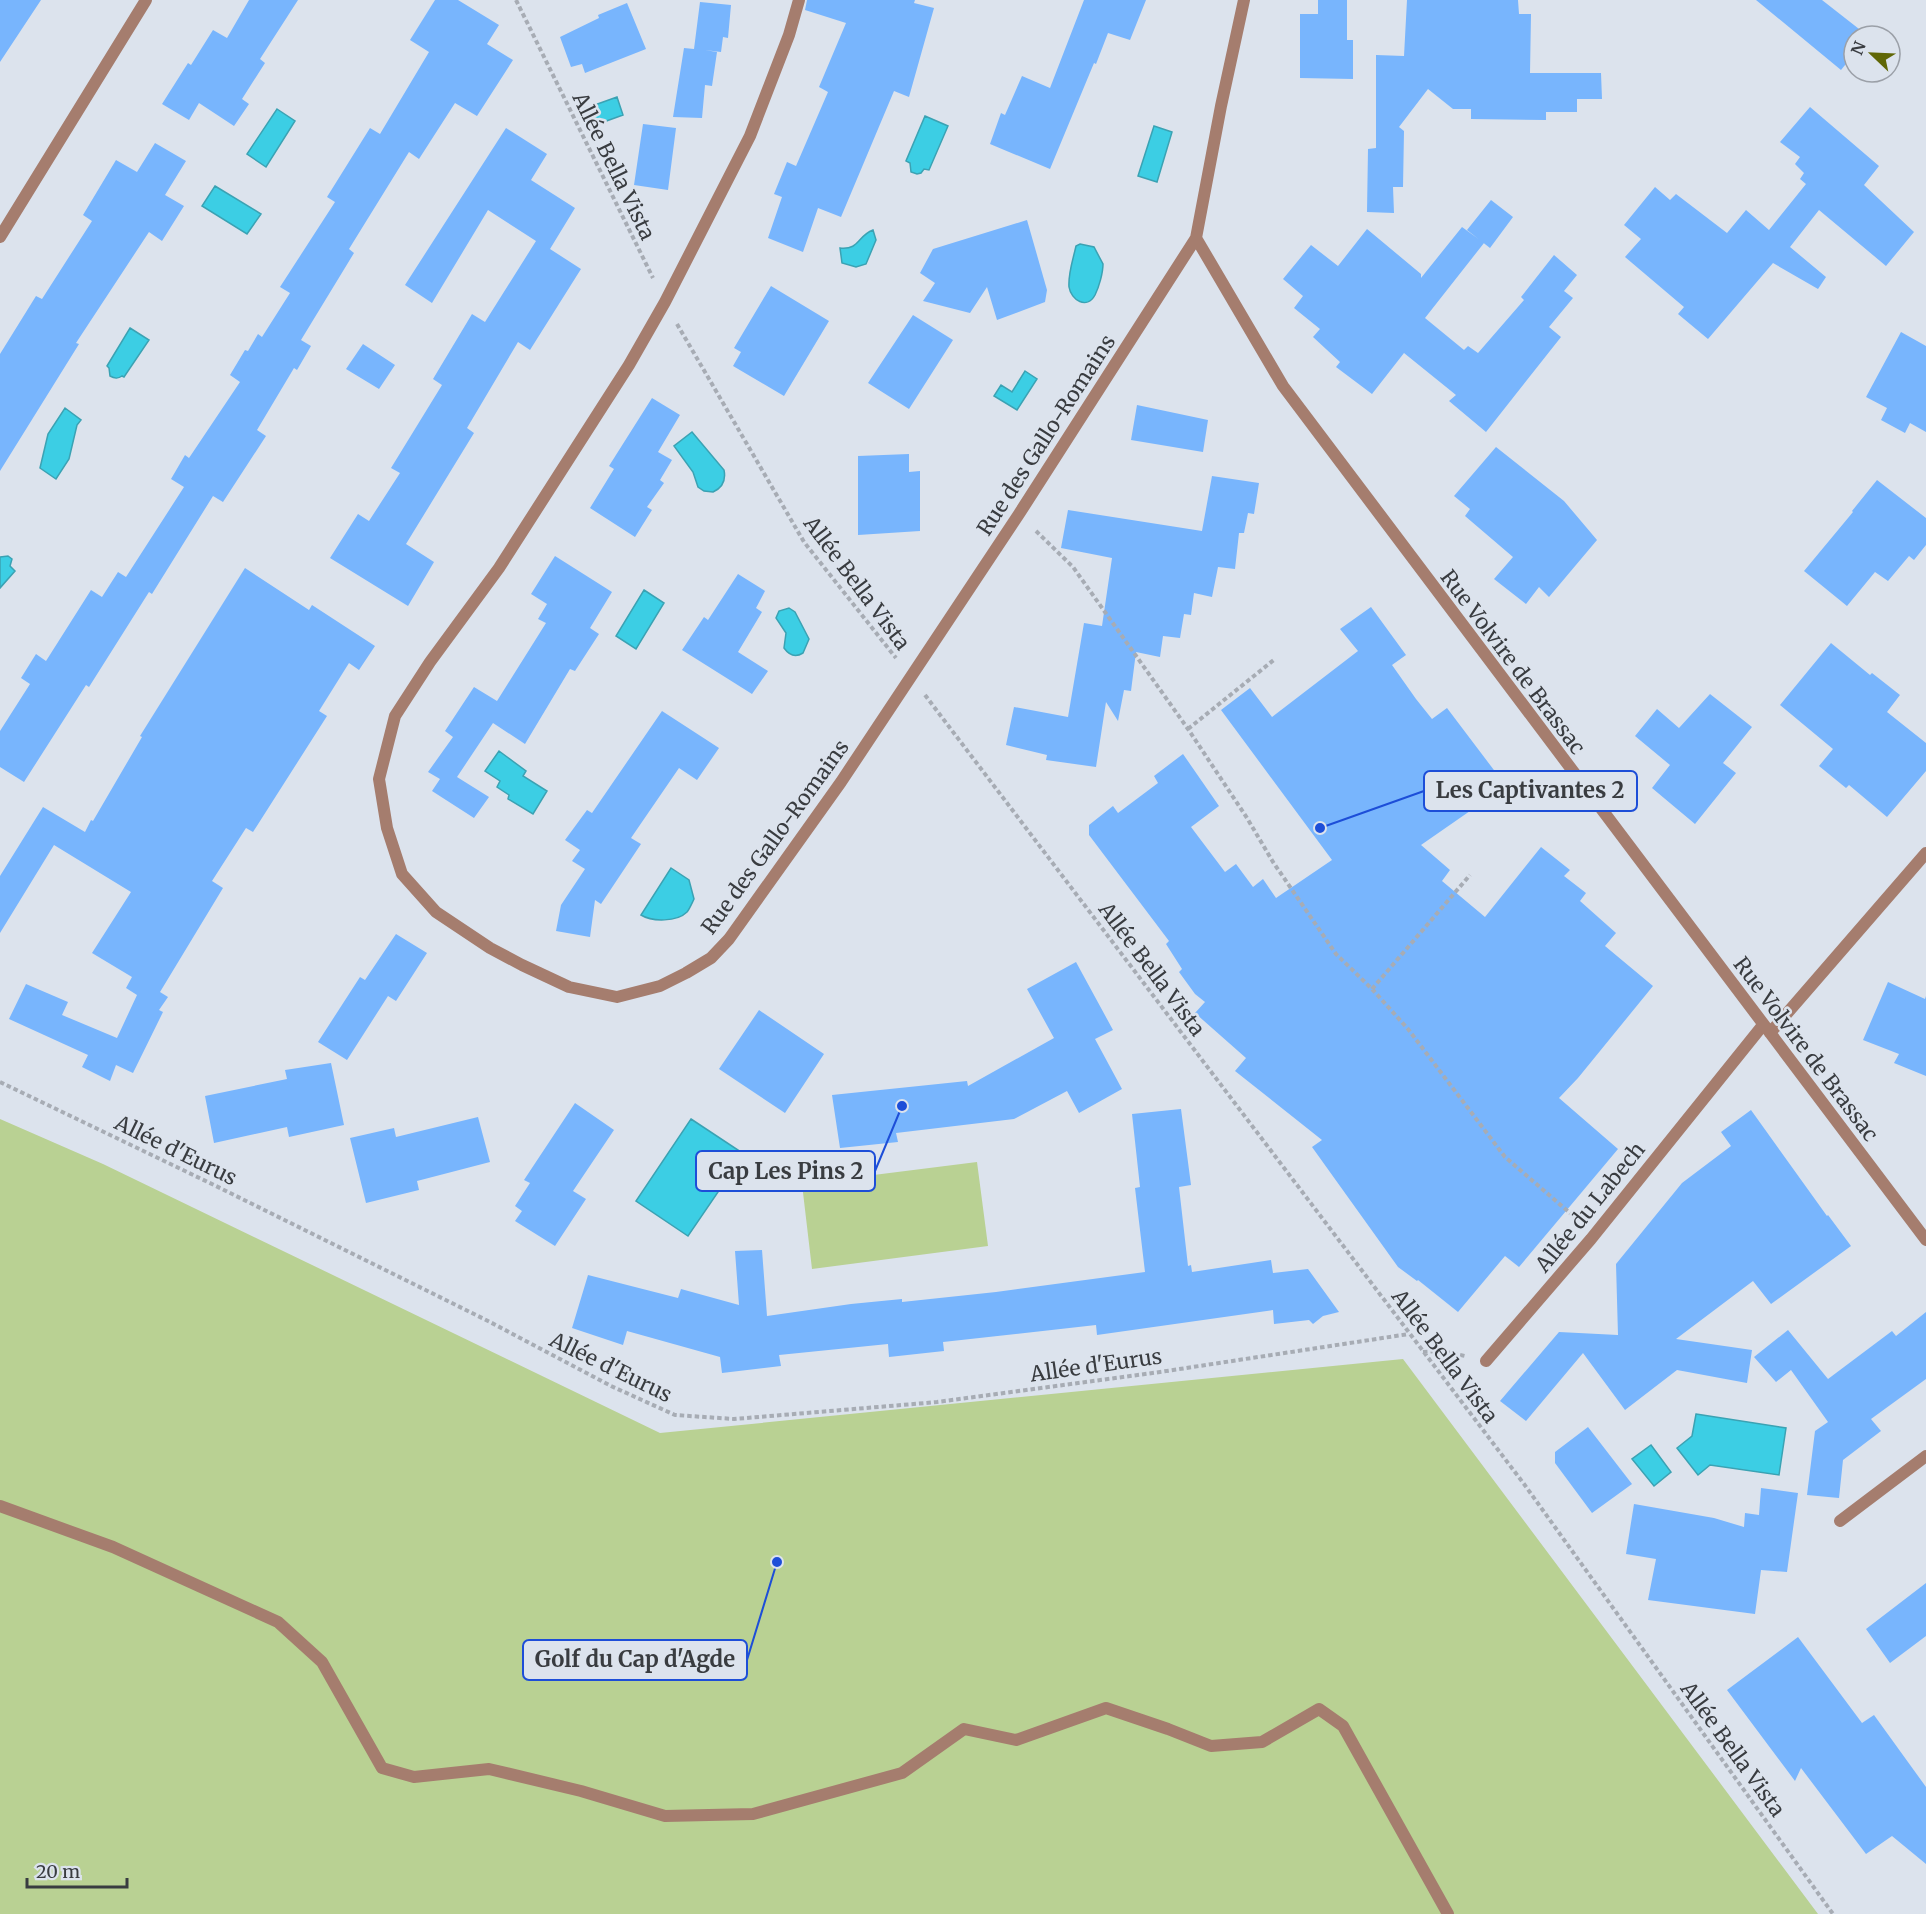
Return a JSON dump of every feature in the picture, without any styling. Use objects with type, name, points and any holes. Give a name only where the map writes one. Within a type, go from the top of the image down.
[{"type":"street","points":[[0,237],[146,0]]},
{"type":"street","name":"Rue des Gallo-Romains","points":[[799,0],[789,35],[750,136],[665,302],[629,365],[499,568],[430,662],[395,716],[380,779],[387,828],[402,874],[436,912],[490,948],[569,987],[617,997],[660,986],[711,958],[729,939],[841,782],[1019,514],[1196,238],[1244,0]]},
{"type":"street","name":"Rue Volvire de Brassac","points":[[1196,238],[1283,386],[1926,1240]]},
{"type":"street","name":"Allée du Labech","points":[[1486,1361],[1766,1029],[1926,853]]},
{"type":"street","points":[[1840,1521],[1926,1456]]},
{"type":"street","points":[[0,1506],[113,1547],[278,1622],[322,1662],[382,1768],[414,1777],[489,1769],[580,1791],[665,1816],[753,1814],[902,1773],[964,1729],[1016,1740],[1106,1708],[1211,1746],[1262,1742],[1319,1709],[1343,1725],[1448,1914]]},
{"type":"path","name":"Allée Bella Vista","points":[[516,0],[665,302],[804,542],[910,676],[1524,1484],[1833,1914]]},
{"type":"path","points":[[1019,514],[1073,567],[1188,729],[1248,818],[1273,862],[1336,954],[1372,988],[1408,1029],[1505,1157],[1594,1234]]},
{"type":"path","points":[[1188,729],[1275,659]]},
{"type":"path","points":[[1372,988],[1470,874]]},
{"type":"path","name":"Allée d'Eurus","points":[[0,1082],[469,1312],[610,1386],[675,1415],[734,1419],[937,1402],[1160,1372],[1410,1334]]},
{"type":"path","points":[[1423,1352],[1442,1351],[1486,1361]]},
{"type":"green space","points":[[0,1119],[103,1164],[660,1433],[1403,1359],[1818,1914],[0,1914]]},
{"type":"green space","points":[[977,1162],[988,1246],[812,1269],[802,1184]]},
{"type":"water","points":[[617,97],[623,115],[587,128],[578,111]]},
{"type":"water","points":[[277,109],[295,121],[266,167],[247,154]]},
{"type":"water","points":[[925,116],[948,126],[929,170],[924,169],[917,174],[911,172],[910,163],[906,161]]},
{"type":"water","points":[[1154,126],[1172,132],[1157,182],[1138,176]]},
{"type":"water","points":[[215,186],[261,214],[247,234],[202,206]]},
{"type":"water","points":[[873,230],[876,240],[866,264],[856,267],[842,263],[840,248],[855,245]]},
{"type":"water","points":[[1080,244],[1094,247],[1103,264],[1095,295],[1088,302],[1076,299],[1069,287],[1076,246]]},
{"type":"water","points":[[130,328],[149,340],[124,377],[113,378],[107,366]]},
{"type":"water","points":[[1025,371],[1037,379],[1017,410],[994,396],[1001,385],[1012,392]]},
{"type":"water","points":[[65,408],[81,420],[77,425],[69,459],[56,479],[40,468],[48,434]]},
{"type":"water","points":[[692,432],[724,470],[723,483],[713,492],[704,491],[698,487],[693,472],[674,446]]},
{"type":"water","points":[[8,556],[12,559],[10,566],[15,571],[0,588],[0,557]]},
{"type":"water","points":[[644,590],[664,603],[636,649],[616,636]]},
{"type":"water","points":[[789,608],[795,612],[809,639],[803,653],[797,655],[790,654],[784,648],[786,633],[776,618],[779,611]]},
{"type":"water","points":[[499,751],[526,771],[523,776],[547,791],[533,814],[508,799],[509,795],[497,787],[500,781],[485,771]]},
{"type":"water","points":[[671,868],[689,880],[694,899],[688,910],[677,918],[664,920],[641,915]]},
{"type":"water","points":[[691,1119],[744,1154],[688,1236],[636,1201]]},
{"type":"water","points":[[1696,1414],[1786,1428],[1779,1475],[1710,1465],[1698,1475],[1677,1448],[1692,1436]]},
{"type":"water","points":[[1651,1445],[1671,1472],[1654,1486],[1632,1459]]},
{"type":"building","points":[[0,0],[41,0],[0,62]]},
{"type":"building","points":[[249,0],[298,0],[260,59],[265,63],[242,99],[249,104],[234,126],[199,103],[189,120],[162,104],[188,63],[191,65],[213,30],[227,38]]},
{"type":"building","points":[[435,0],[458,0],[499,25],[487,44],[513,60],[477,116],[455,103],[419,159],[409,152],[349,249],[354,253],[301,340],[311,346],[297,370],[294,368],[257,430],[266,436],[223,502],[213,496],[152,594],[149,592],[89,687],[86,685],[24,782],[0,767],[0,731],[30,684],[21,678],[36,654],[46,661],[91,590],[102,597],[118,572],[126,577],[184,487],[171,479],[185,455],[189,458],[240,382],[230,375],[245,350],[248,351],[258,334],[262,337],[290,293],[280,287],[335,202],[327,197],[370,128],[380,134],[429,52],[410,40]]},
{"type":"building","points":[[807,0],[915,0],[914,3],[934,8],[909,97],[894,91],[841,217],[818,208],[803,252],[768,238],[782,197],[774,194],[787,162],[796,166],[828,92],[819,87],[846,23],[805,10]]},
{"type":"building","points":[[1084,0],[1146,0],[1130,40],[1108,33],[1050,169],[990,144],[1001,113],[1005,115],[1022,76],[1050,88]]},
{"type":"building","points":[[1318,0],[1347,0],[1347,40],[1353,40],[1353,79],[1300,78],[1300,14],[1318,14]]},
{"type":"building","points":[[1407,0],[1518,0],[1519,14],[1531,14],[1530,73],[1601,73],[1602,99],[1577,99],[1577,112],[1546,112],[1546,120],[1471,119],[1471,109],[1453,109],[1428,89],[1399,127],[1404,131],[1403,187],[1393,187],[1394,213],[1367,212],[1368,149],[1376,148],[1376,55],[1404,56]]},
{"type":"building","points":[[1756,0],[1822,0],[1853,24],[1842,24],[1841,70]]},
{"type":"building","points":[[700,2],[731,5],[728,38],[723,37],[721,52],[705,50],[717,52],[712,86],[705,85],[702,118],[673,117],[684,48],[694,49]]},
{"type":"building","points":[[627,3],[646,49],[585,73],[582,64],[571,67],[560,37],[599,18],[598,15]]},
{"type":"building","points":[[1810,107],[1879,166],[1864,185],[1914,232],[1886,266],[1819,210],[1790,247],[1826,277],[1818,289],[1773,263],[1708,339],[1678,314],[1684,307],[1625,257],[1641,239],[1624,225],[1655,187],[1670,200],[1676,194],[1727,233],[1746,210],[1769,230],[1806,184],[1800,179],[1804,173],[1795,164],[1800,157],[1780,142]]},
{"type":"building","points":[[643,124],[676,128],[668,190],[634,185]]},
{"type":"building","points":[[506,128],[547,154],[531,180],[575,208],[550,249],[581,269],[530,350],[518,342],[467,428],[474,433],[406,544],[434,562],[408,606],[330,558],[358,514],[369,521],[400,473],[391,468],[442,385],[433,379],[472,314],[485,322],[536,241],[488,210],[432,303],[405,285]]},
{"type":"building","points":[[155,143],[186,161],[165,195],[184,206],[162,241],[149,232],[76,343],[79,344],[0,471],[0,354],[36,296],[42,299],[92,221],[83,215],[116,160],[137,172]]},
{"type":"building","points":[[1491,200],[1513,217],[1490,248],[1467,230]]},
{"type":"building","points":[[1027,220],[1047,290],[1045,302],[997,320],[987,287],[970,313],[923,301],[935,283],[920,273],[933,249]]},
{"type":"building","points":[[1462,227],[1484,243],[1425,318],[1464,350],[1468,346],[1478,353],[1524,300],[1521,297],[1554,255],[1577,275],[1564,291],[1573,298],[1549,327],[1561,337],[1486,432],[1449,401],[1456,395],[1404,353],[1372,394],[1336,367],[1340,362],[1313,337],[1320,329],[1294,308],[1303,296],[1283,279],[1311,245],[1338,266],[1367,229],[1421,274],[1421,278]]},
{"type":"building","points":[[771,286],[829,321],[784,396],[733,366],[741,352],[734,348]]},
{"type":"building","points":[[913,315],[953,340],[909,409],[868,383]]},
{"type":"building","points":[[1901,332],[1926,346],[1926,432],[1910,423],[1905,433],[1881,420],[1887,408],[1866,397]]},
{"type":"building","points":[[363,344],[395,365],[379,389],[346,369]]},
{"type":"building","points":[[652,398],[680,415],[658,452],[672,460],[660,480],[664,483],[647,507],[652,510],[635,537],[590,508],[614,469],[609,466]]},
{"type":"building","points":[[1137,405],[1208,420],[1203,452],[1131,440]]},
{"type":"building","points":[[1496,447],[1564,501],[1597,540],[1549,597],[1539,587],[1526,604],[1494,579],[1513,557],[1465,516],[1470,509],[1454,496]]},
{"type":"building","points":[[909,454],[909,472],[920,471],[920,531],[858,535],[858,456]]},
{"type":"building","points":[[1212,476],[1259,483],[1254,514],[1248,513],[1244,533],[1239,533],[1235,569],[1218,567],[1212,597],[1194,593],[1191,615],[1184,614],[1180,638],[1163,636],[1160,657],[1136,652],[1131,691],[1124,690],[1118,721],[1106,702],[1096,767],[1046,760],[1047,755],[1006,745],[1014,707],[1068,717],[1084,623],[1102,626],[1112,558],[1061,548],[1068,510],[1202,531]]},
{"type":"building","points":[[1877,480],[1926,518],[1926,545],[1914,560],[1909,556],[1888,581],[1875,572],[1847,606],[1804,571]]},
{"type":"building","points":[[555,556],[612,592],[590,628],[599,634],[575,671],[570,669],[525,744],[493,723],[457,777],[489,797],[474,818],[432,791],[440,779],[428,772],[453,737],[445,731],[474,687],[497,701],[546,623],[538,619],[547,604],[531,594]]},
{"type":"building","points":[[245,568],[309,610],[312,605],[375,646],[359,670],[349,663],[319,711],[327,716],[253,832],[246,828],[212,881],[223,888],[160,992],[168,997],[159,1010],[163,1012],[133,1073],[116,1065],[110,1081],[82,1067],[88,1055],[9,1019],[26,984],[68,1002],[62,1015],[117,1038],[137,995],[126,988],[132,977],[92,953],[131,892],[54,845],[0,933],[0,876],[43,807],[85,832],[142,737],[140,736]]},
{"type":"building","points":[[738,574],[765,591],[756,608],[762,612],[738,652],[768,671],[752,694],[682,650],[704,617],[708,620]]},
{"type":"building","points":[[1371,607],[1406,655],[1392,665],[1416,699],[1432,719],[1447,708],[1506,786],[1421,845],[1450,870],[1442,881],[1485,917],[1541,847],[1570,870],[1564,876],[1586,893],[1580,901],[1616,933],[1605,946],[1653,986],[1559,1098],[1618,1149],[1519,1267],[1505,1256],[1458,1312],[1398,1267],[1312,1147],[1322,1140],[1235,1071],[1246,1058],[1195,1013],[1205,1002],[1195,994],[1179,972],[1182,969],[1166,944],[1169,941],[1089,835],[1089,825],[1113,806],[1118,813],[1158,783],[1154,776],[1183,754],[1219,806],[1191,827],[1225,872],[1236,864],[1253,887],[1263,879],[1276,898],[1332,860],[1221,710],[1250,688],[1272,717],[1358,651],[1340,629]]},
{"type":"building","points":[[1831,643],[1870,675],[1872,673],[1900,695],[1887,712],[1926,743],[1926,771],[1887,817],[1849,785],[1846,788],[1819,766],[1833,749],[1780,705]]},
{"type":"building","points":[[1710,694],[1752,727],[1723,763],[1736,773],[1695,824],[1652,788],[1670,765],[1635,736],[1657,709],[1679,728]]},
{"type":"building","points":[[662,711],[719,748],[697,780],[679,768],[631,838],[641,844],[601,904],[595,900],[590,937],[556,931],[561,905],[585,869],[572,861],[580,850],[565,840],[587,810],[592,813]]},
{"type":"building","points":[[396,934],[427,953],[396,1001],[388,996],[347,1060],[318,1042],[360,977],[365,980]]},
{"type":"building","points":[[1076,962],[1113,1030],[1095,1039],[1122,1089],[1079,1113],[1067,1091],[1014,1119],[896,1133],[898,1142],[840,1148],[832,1095],[967,1081],[968,1086],[1054,1038],[1027,989]]},
{"type":"building","points":[[1888,982],[1925,999],[1926,996],[1926,1076],[1894,1063],[1899,1054],[1863,1040]]},
{"type":"building","points":[[759,1010],[824,1054],[785,1113],[719,1069]]},
{"type":"building","points":[[331,1063],[344,1125],[289,1137],[287,1127],[214,1143],[205,1096],[287,1079],[285,1070]]},
{"type":"building","points":[[575,1103],[614,1130],[573,1191],[586,1199],[555,1246],[515,1221],[522,1211],[515,1206],[530,1183],[524,1180]]},
{"type":"building","points":[[1181,1109],[1191,1185],[1179,1187],[1188,1266],[1191,1265],[1192,1272],[1271,1260],[1273,1273],[1308,1269],[1339,1312],[1323,1316],[1313,1324],[1309,1320],[1274,1324],[1273,1310],[1097,1335],[1096,1325],[943,1342],[944,1351],[889,1357],[888,1344],[779,1355],[781,1366],[722,1373],[720,1357],[627,1331],[623,1345],[572,1328],[588,1275],[678,1298],[681,1289],[739,1305],[735,1251],[762,1250],[767,1316],[851,1304],[902,1299],[902,1302],[996,1292],[1145,1272],[1135,1188],[1140,1187],[1132,1114]]},
{"type":"building","points":[[1751,1110],[1851,1246],[1771,1304],[1753,1281],[1676,1339],[1752,1350],[1747,1383],[1677,1370],[1625,1410],[1583,1353],[1526,1421],[1500,1401],[1559,1332],[1618,1335],[1616,1264],[1682,1183],[1731,1146],[1721,1132]]},
{"type":"building","points":[[478,1117],[490,1162],[417,1181],[419,1190],[366,1203],[350,1138],[394,1128],[396,1137]]},
{"type":"building","points":[[1926,1312],[1926,1379],[1871,1419],[1881,1431],[1843,1460],[1839,1498],[1807,1495],[1815,1431],[1828,1422],[1791,1370],[1776,1382],[1754,1357],[1788,1330],[1828,1379],[1892,1331],[1896,1336]]},
{"type":"building","points":[[1588,1427],[1632,1484],[1592,1513],[1555,1463],[1555,1452]]},
{"type":"building","points":[[1761,1488],[1798,1493],[1787,1572],[1761,1570],[1755,1614],[1648,1600],[1656,1559],[1626,1554],[1634,1504],[1714,1518],[1744,1527],[1745,1513],[1759,1515]]},
{"type":"building","points":[[1926,1583],[1926,1636],[1890,1663],[1866,1629]]},
{"type":"building","points":[[1798,1637],[1862,1723],[1874,1715],[1926,1787],[1926,1864],[1892,1836],[1866,1854],[1801,1768],[1795,1781],[1727,1690]]},
{"type":"place","name":"Les Captivantes 2","points":[[1320,828]]},
{"type":"place","name":"Cap Les Pins 2","points":[[902,1106]]},
{"type":"place","name":"Golf du Cap d'Agde","points":[[777,1562]]}]
